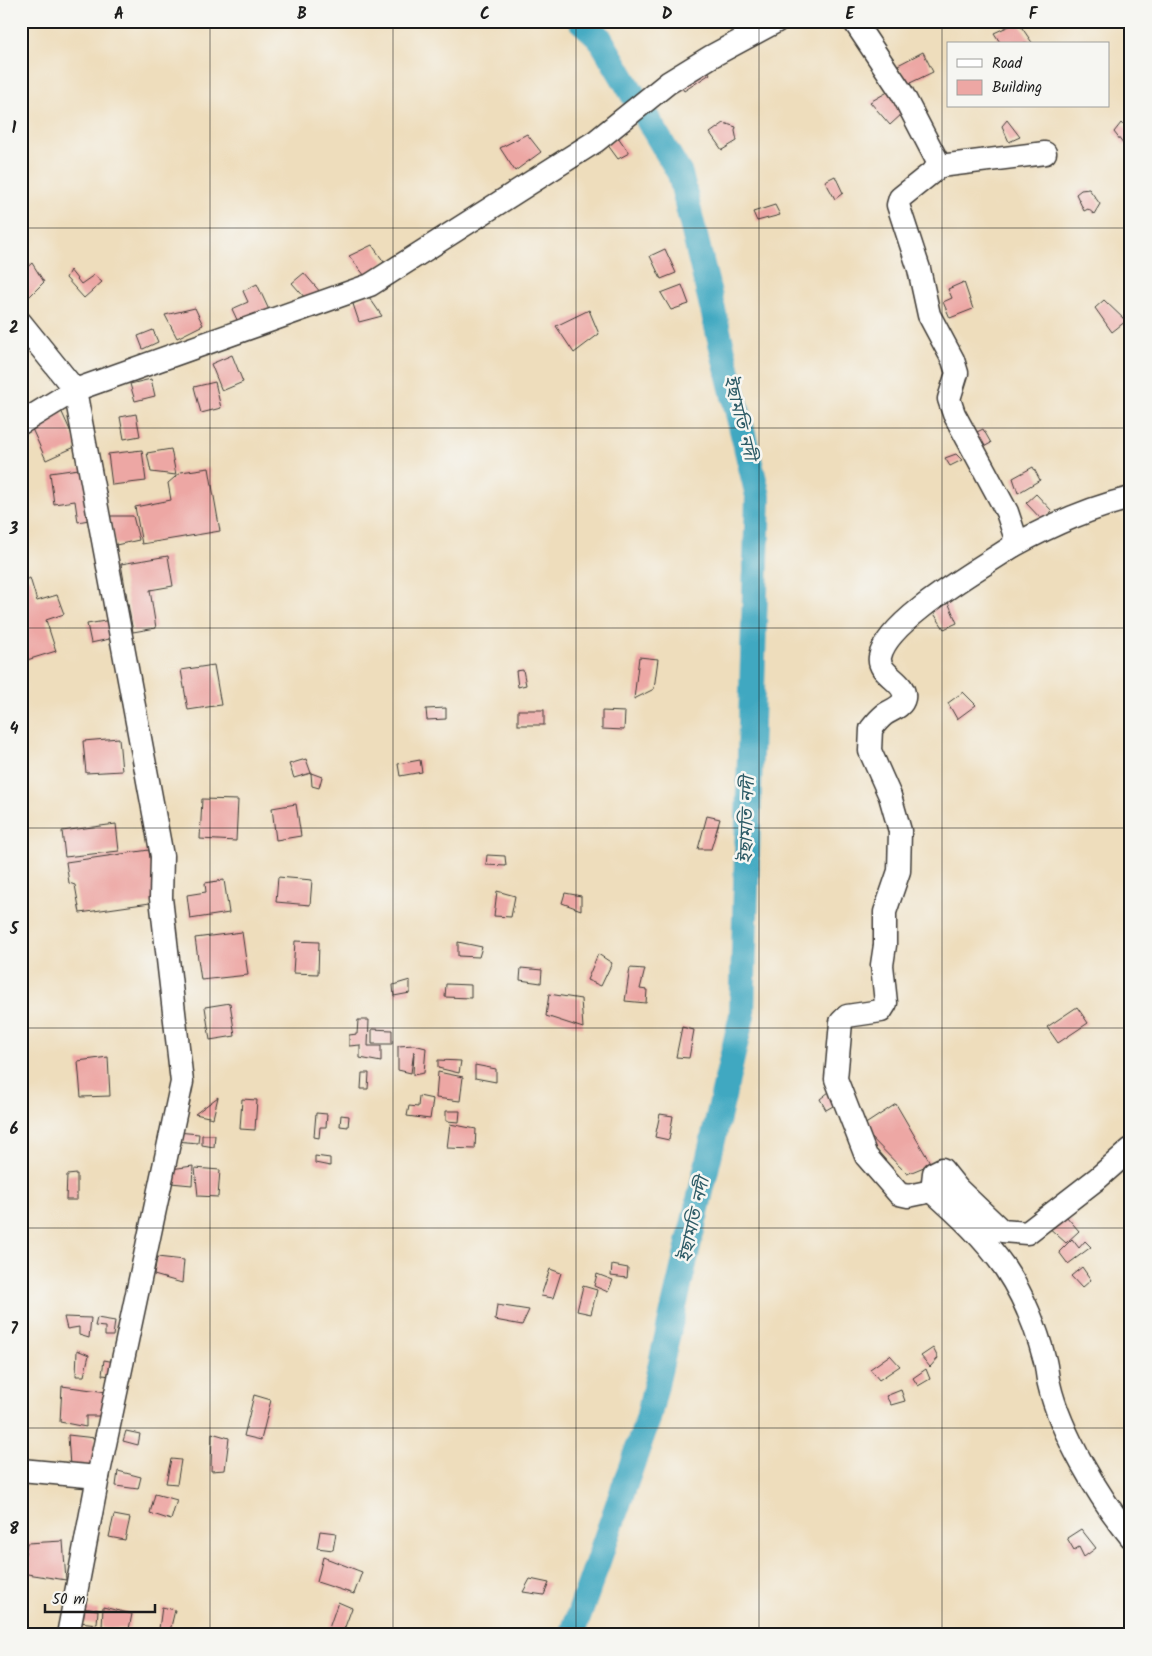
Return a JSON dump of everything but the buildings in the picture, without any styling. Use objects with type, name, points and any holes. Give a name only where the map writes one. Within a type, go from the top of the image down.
[{"type":"street","points":[[21,423],[75,390],[370,285],[596,141],[668,83],[712,56],[777,21]]},
{"type":"street","points":[[854,21],[902,92],[940,166]]},
{"type":"street","points":[[1013,546],[1016,536],[1007,512],[954,414],[949,399],[957,373],[953,360],[929,315],[919,269],[898,205],[900,198],[940,166],[1044,153]]},
{"type":"street","points":[[21,323],[75,390],[162,856],[161,898],[182,1082],[98,1477],[68,1635]]},
{"type":"street","points":[[1131,498],[1105,504],[1054,523],[1013,546],[917,610],[885,643],[880,659],[883,670],[903,691],[904,699],[900,705],[884,715],[871,729],[870,752],[890,796],[900,831],[899,871],[885,912],[885,946],[882,965],[886,1003],[881,1011],[847,1016],[842,1022],[836,1079],[866,1156],[899,1194],[908,1196],[932,1192],[972,1226],[1005,1268],[1037,1334],[1046,1363],[1049,1384],[1075,1449],[1094,1486],[1131,1537]]},
{"type":"street","points":[[932,1192],[934,1173],[942,1169],[958,1189],[1002,1231],[1027,1233],[1098,1178],[1131,1149]]},
{"type":"street","points":[[21,1470],[98,1477]]},
{"type":"waterway","name":"ইছামতি নদী","points":[[572,1635],[648,1419],[742,1015],[758,496],[680,174],[599,37],[581,21]]}]
